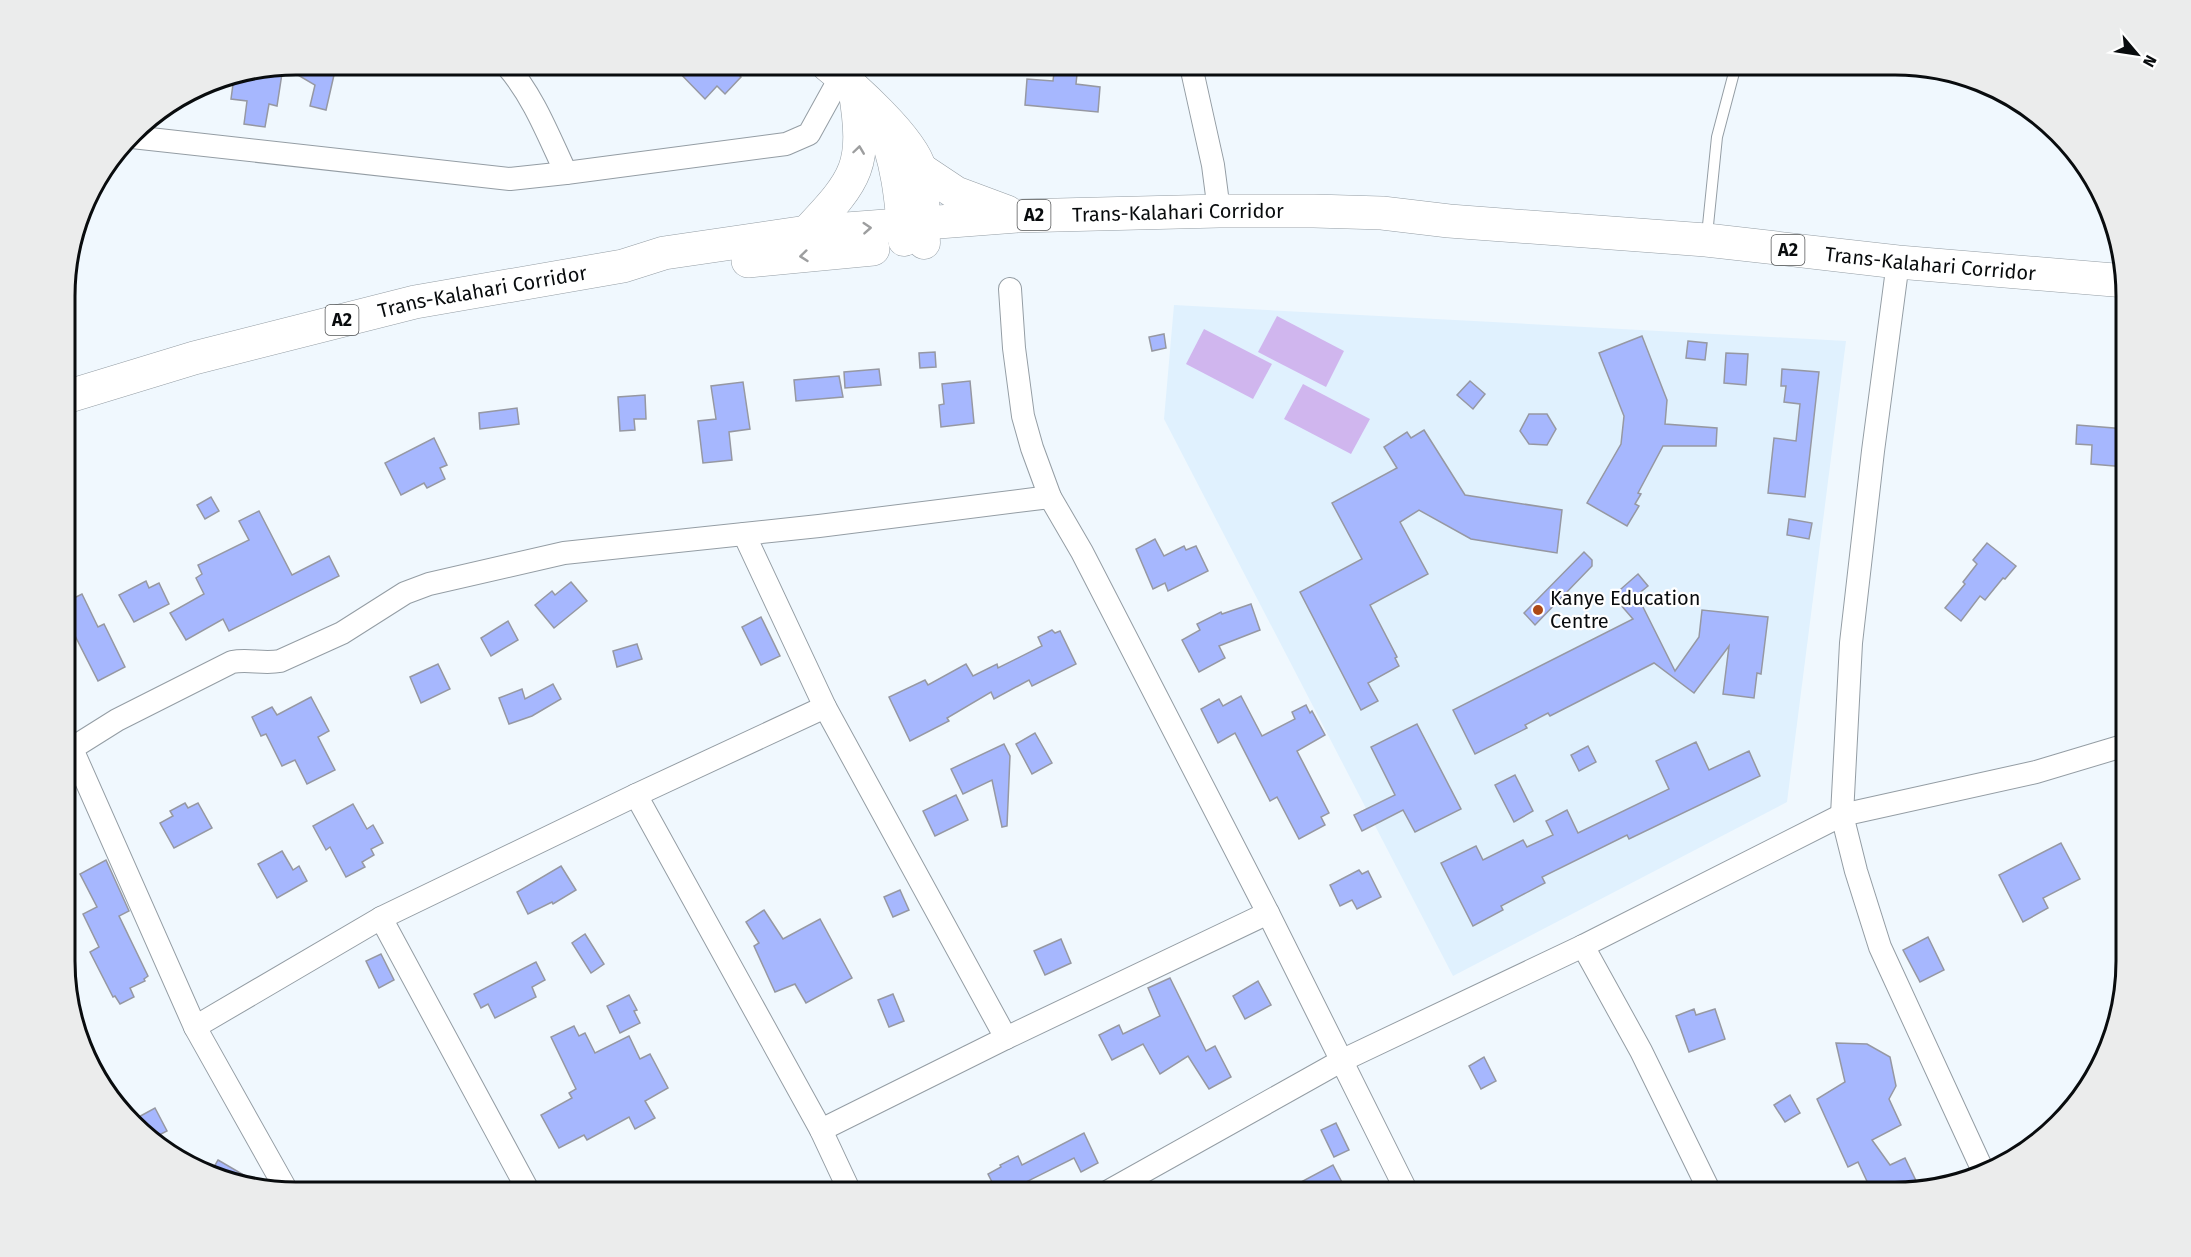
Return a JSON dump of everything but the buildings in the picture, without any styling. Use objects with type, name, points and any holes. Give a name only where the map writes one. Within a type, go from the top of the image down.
[{"type":"highway","points":[[807,232],[840,197],[855,173],[861,145],[860,123],[849,84]]},
{"type":"highway","points":[[920,169],[956,193],[1017,216]]},
{"type":"highway","name":"Trans-Kalahari Corridor","points":[[623,266],[656,267],[760,261],[1017,216],[1314,211],[1382,213],[1449,221],[1706,240],[1898,262],[2116,280]]},
{"type":"highway","name":"Trans-Kalahari Corridor","points":[[75,394],[194,358],[415,302],[623,266],[664,253],[807,232],[1084,233],[1391,228],[1449,221]]},
{"type":"street","points":[[515,75],[548,133],[566,173]]},
{"type":"street","points":[[1193,75],[1217,189],[1219,211]]},
{"type":"street","points":[[142,138],[510,179],[786,144],[809,134],[849,84]]},
{"type":"street","points":[[849,84],[910,146],[920,169],[913,234]]},
{"type":"street","points":[[849,84],[888,139],[898,186],[913,234]]},
{"type":"street","points":[[1898,262],[1851,642],[1842,815],[1856,871],[1880,946],[1980,1165]]},
{"type":"street","points":[[1010,289],[1014,348],[1023,416],[1050,497],[1082,552],[1268,913],[1402,1182]]},
{"type":"street","points":[[75,746],[117,720],[231,662],[280,661],[342,633],[405,593],[429,584],[564,553],[1050,497]]},
{"type":"street","points":[[744,534],[825,707],[1006,1038]]},
{"type":"street","points":[[195,1027],[381,918],[825,707]]},
{"type":"street","points":[[1125,1182],[1341,1061],[1583,946],[1842,815],[2036,772],[2116,748]]},
{"type":"street","points":[[75,763],[195,1027],[282,1182]]},
{"type":"street","points":[[636,795],[821,1130],[845,1182]]},
{"type":"street","points":[[821,1130],[1006,1038],[1268,913]]},
{"type":"street","points":[[381,918],[524,1182]]},
{"type":"street","points":[[1583,946],[1641,1051],[1705,1182]]},
{"type":"lane","points":[[1706,240],[1718,137],[1733,75]]},
{"type":"shaded area","name":"Kanye Education Centre","points":[[1174,305],[1846,341],[1787,802],[1453,976],[1164,419]]},
{"type":"shaded area","points":[[1277,316],[1344,351],[1326,387],[1258,352]]},
{"type":"shaded area","points":[[1204,329],[1272,364],[1253,399],[1186,364]]},
{"type":"shaded area","points":[[1303,384],[1370,419],[1351,454],[1284,419]]},
{"type":"place","name":"Kanye Education Centre","points":[[1538,610]]}]
